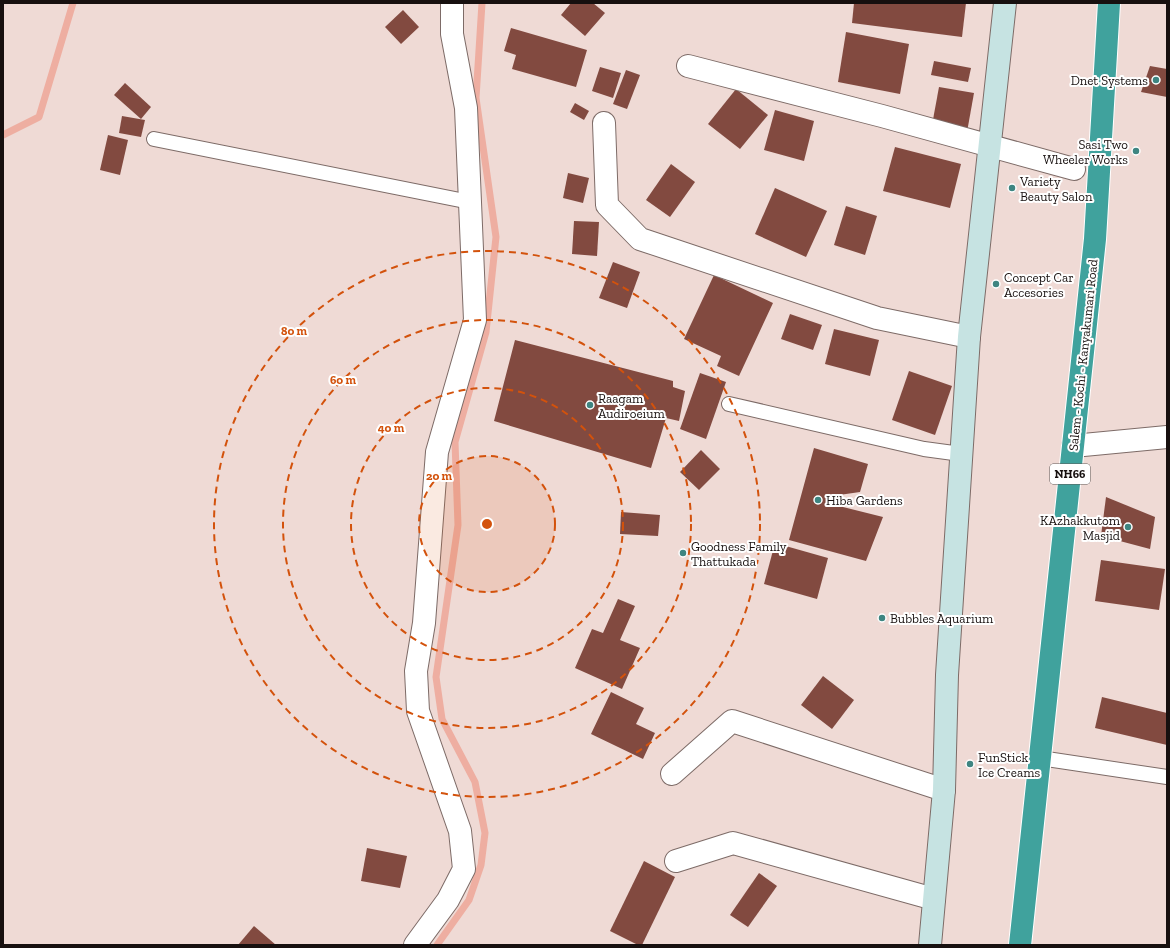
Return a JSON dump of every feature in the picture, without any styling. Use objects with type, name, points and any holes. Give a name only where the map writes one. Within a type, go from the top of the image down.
[{"type":"highway","name":"Salem - Kochi - Kanyakumari Road","points":[[1020,945],[1095,239],[1109,3]]},
{"type":"street","points":[[415,945],[448,900],[464,869],[460,831],[418,711],[416,671],[424,623],[437,452],[475,320],[466,108],[452,34],[452,3]]},
{"type":"street","points":[[930,945],[944,790],[947,675],[969,336],[1005,3]]},
{"type":"street","points":[[688,66],[874,114],[1074,169]]},
{"type":"street","points":[[604,123],[607,205],[640,240],[877,318],[969,336]]},
{"type":"street","points":[[1073,446],[1167,437]]},
{"type":"street","points":[[672,774],[732,721],[944,790]]},
{"type":"street","points":[[676,861],[733,843],[934,899]]},
{"type":"lane","points":[[154,139],[470,202]]},
{"type":"lane","points":[[729,404],[924,449],[961,454]]},
{"type":"lane","points":[[1040,758],[1167,776]]},
{"type":"building","points":[[571,3],[593,3],[605,13],[585,36],[561,15]]},
{"type":"building","points":[[854,3],[966,3],[962,37],[852,23]]},
{"type":"building","points":[[403,10],[419,27],[401,44],[385,27]]},
{"type":"building","points":[[511,28],[587,50],[576,87],[512,69],[516,55],[504,51]]},
{"type":"building","points":[[846,32],[909,44],[900,94],[838,82]]},
{"type":"building","points":[[934,61],[971,68],[968,82],[931,75]]},
{"type":"building","name":"Dnet Systems","points":[[1150,66],[1167,69],[1167,97],[1141,92]]},
{"type":"building","points":[[600,67],[621,73],[613,98],[592,91]]},
{"type":"building","points":[[626,70],[640,75],[627,109],[613,104]]},
{"type":"building","points":[[125,83],[151,107],[141,119],[114,95]]},
{"type":"building","points":[[939,87],[974,93],[967,132],[932,125]]},
{"type":"building","points":[[736,89],[768,115],[740,149],[708,124]]},
{"type":"building","points":[[575,103],[589,111],[584,120],[570,112]]},
{"type":"building","points":[[775,110],[814,121],[804,161],[764,150]]},
{"type":"building","points":[[122,116],[145,120],[141,137],[119,133]]},
{"type":"building","points":[[108,135],[128,140],[120,175],[100,170]]},
{"type":"building","points":[[895,147],[961,164],[950,208],[883,191]]},
{"type":"building","points":[[671,164],[695,182],[670,217],[646,200]]},
{"type":"building","points":[[568,173],[589,178],[583,203],[563,198]]},
{"type":"building","points":[[775,188],[827,211],[806,257],[755,234]]},
{"type":"building","points":[[846,206],[877,216],[865,255],[834,245]]},
{"type":"building","points":[[574,221],[599,222],[597,256],[572,254]]},
{"type":"building","points":[[613,262],[640,272],[627,308],[599,298]]},
{"type":"building","points":[[714,275],[773,303],[739,376],[717,366],[721,356],[684,339]]},
{"type":"building","points":[[790,314],[822,325],[813,350],[781,339]]},
{"type":"building","points":[[834,329],[879,340],[870,376],[825,364]]},
{"type":"building","name":"Raagam Audiroeium","points":[[515,340],[673,381],[673,387],[685,391],[679,421],[666,418],[651,468],[494,421]]},
{"type":"building","points":[[909,371],[952,386],[935,435],[892,420]]},
{"type":"building","points":[[700,373],[726,382],[706,439],[680,429]]},
{"type":"building","name":"Hiba Gardens","points":[[814,448],[868,464],[860,492],[839,495],[835,505],[883,517],[866,561],[789,540]]},
{"type":"building","points":[[701,450],[720,469],[699,490],[680,472]]},
{"type":"building","name":"KAzhakkutom Masjid","points":[[1106,497],[1155,517],[1150,549],[1101,536]]},
{"type":"building","points":[[621,512],[660,515],[658,536],[620,534]]},
{"type":"building","points":[[775,543],[828,558],[817,599],[764,584]]},
{"type":"building","points":[[1101,560],[1165,569],[1159,610],[1095,601]]},
{"type":"building","points":[[618,599],[635,606],[620,640],[640,648],[622,689],[575,668],[592,629],[603,633]]},
{"type":"building","points":[[823,676],[854,700],[832,729],[801,705]]},
{"type":"building","points":[[611,692],[644,708],[636,724],[655,733],[643,759],[591,734]]},
{"type":"building","points":[[1102,697],[1167,713],[1167,745],[1095,728]]},
{"type":"building","points":[[367,848],[407,856],[400,888],[361,881]]},
{"type":"building","points":[[644,861],[675,877],[642,945],[638,945],[610,931]]},
{"type":"building","points":[[759,873],[777,886],[748,927],[730,915]]},
{"type":"building","points":[[254,926],[276,945],[238,945]]},
{"type":"waterway","points":[[3,135],[39,117],[73,3]]},
{"type":"waterway","points":[[437,945],[469,900],[481,865],[485,833],[475,782],[442,719],[436,677],[458,525],[455,442],[486,332],[496,237],[476,98],[482,3]]},
{"type":"place","name":"Dnet Systems","points":[[1156,80]]},
{"type":"place","name":"Sasi Two Wheeler Works","points":[[1136,151]]},
{"type":"place","name":"Variety Beauty Salon","points":[[1012,188]]},
{"type":"place","name":"Concept Car Accesories","points":[[996,284]]},
{"type":"place","name":"Raagam Audiroeium","points":[[590,405]]},
{"type":"place","name":"Hiba Gardens","points":[[818,500]]},
{"type":"place","name":"KAzhakkutom Masjid","points":[[1128,527]]},
{"type":"place","name":"Goodness Family Thattukada","points":[[683,553]]},
{"type":"place","name":"Bubbles Aquarium","points":[[882,618]]},
{"type":"place","name":"FunStick Ice Creams","points":[[970,764]]}]
